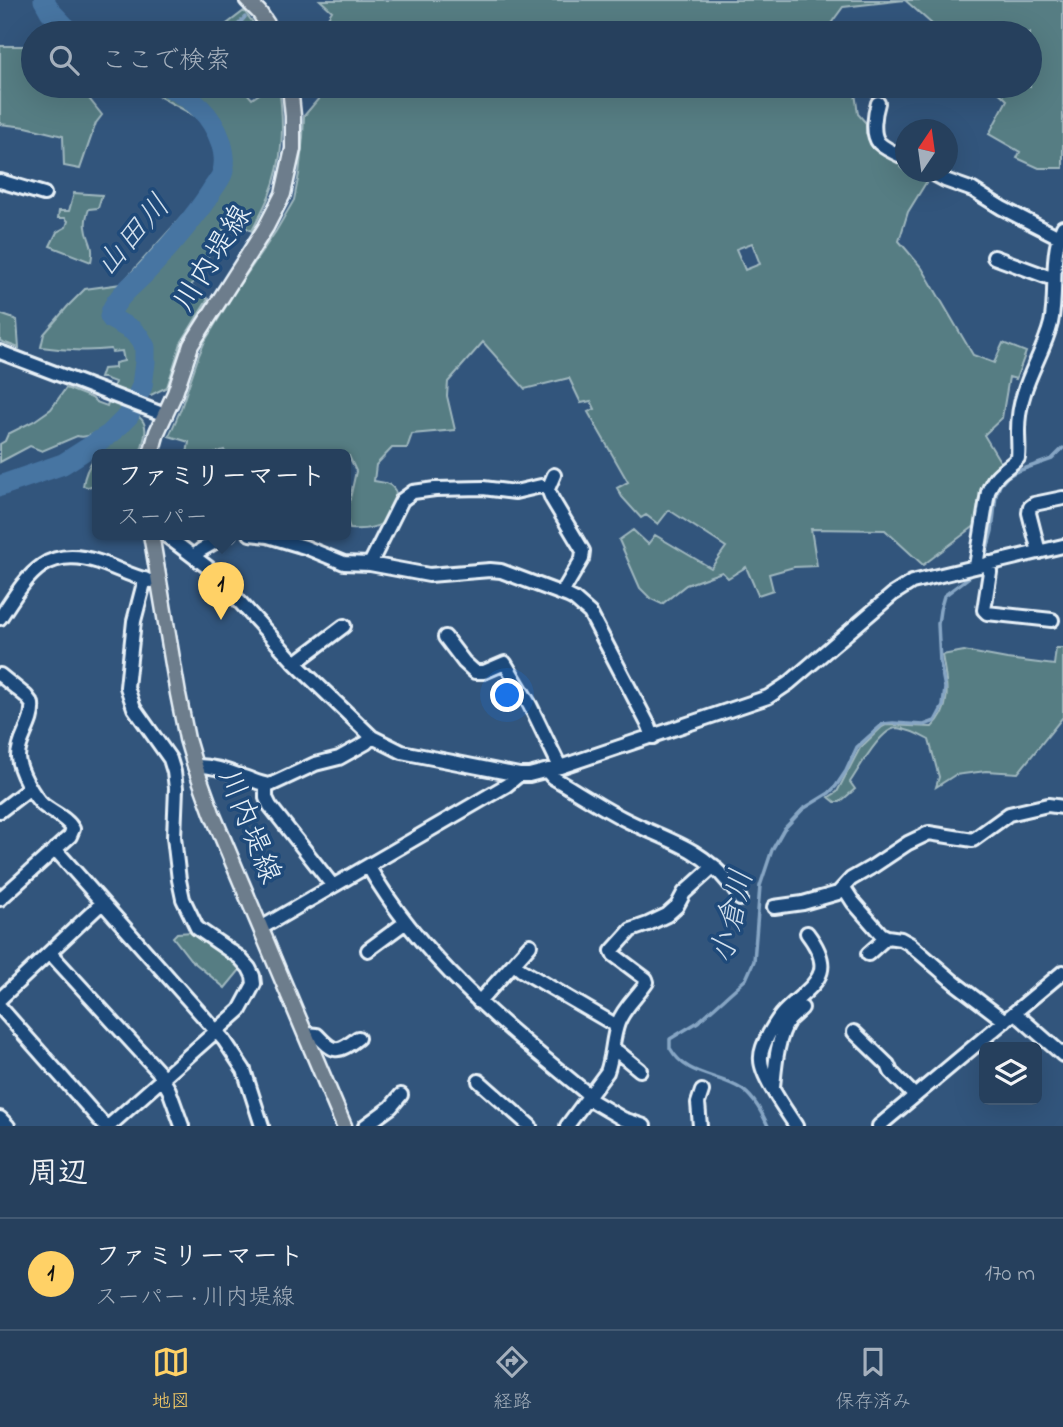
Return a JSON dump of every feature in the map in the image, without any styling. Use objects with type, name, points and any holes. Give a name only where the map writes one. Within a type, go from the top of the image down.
[{"type":"main road","points":[[250,1],[264,21]]},
{"type":"main road","name":"川内堤線","points":[[153,449],[157,432],[176,390],[191,345],[266,227],[283,194],[293,141],[291,98]]},
{"type":"main road","name":"川内堤線","points":[[151,540],[152,580],[194,762],[212,813],[344,1126]]},
{"type":"street","points":[[878,103],[876,137],[879,143],[895,153]]},
{"type":"street","points":[[0,181],[44,194]]},
{"type":"street","points":[[951,182],[973,190],[1002,208],[1061,232],[1051,323],[1024,393],[1018,430],[1018,458],[998,474],[991,485],[976,566]]},
{"type":"street","points":[[994,257],[1054,277]]},
{"type":"street","points":[[0,352],[22,354],[105,392],[165,415]]},
{"type":"street","points":[[548,489],[554,475]]},
{"type":"street","points":[[370,564],[402,500],[413,492],[483,488],[515,492],[541,486],[548,489],[583,551],[582,559],[562,593]]},
{"type":"street","points":[[1039,552],[1029,513],[1031,508],[1063,498]]},
{"type":"street","points":[[172,540],[220,579],[295,663],[372,737],[402,752],[519,775],[560,767],[768,697],[789,683],[872,611],[912,582],[1063,546]]},
{"type":"street","points":[[194,556],[218,540]]},
{"type":"street","points":[[281,540],[344,563],[370,564],[429,575],[501,571],[575,599],[593,617],[653,737]]},
{"type":"street","points":[[0,618],[36,570],[55,559],[71,556],[90,560],[152,580],[134,621],[127,687],[134,708],[170,759],[174,772],[174,837],[183,899],[197,928],[245,962],[253,976],[254,984],[240,1010],[107,1126],[0,1007]]},
{"type":"street","points":[[989,563],[984,610],[987,613],[1052,620]]},
{"type":"street","points":[[295,663],[344,625]]},
{"type":"street","points":[[445,637],[475,672],[505,663],[530,705],[560,767]]},
{"type":"street","points":[[0,675],[26,695],[32,704],[30,721],[18,756],[30,788],[41,803],[72,825],[72,833],[0,899]]},
{"type":"street","points":[[170,759],[210,766],[266,785],[315,764],[339,758],[372,737]]},
{"type":"street","points":[[547,771],[552,777],[637,826],[692,850],[714,866],[740,899]]},
{"type":"street","points":[[261,928],[508,785],[519,775]]},
{"type":"street","points":[[266,785],[266,798],[270,806],[333,886]]},
{"type":"street","points":[[0,811],[30,788]]},
{"type":"street","points":[[774,907],[803,903],[838,893],[851,879],[929,833],[973,840],[1009,814],[1048,805],[1063,807]]},
{"type":"street","points":[[55,849],[217,1031],[244,1070],[262,1126]]},
{"type":"street","points":[[368,866],[405,922],[434,957],[479,1002],[588,1097],[623,1119],[644,1126]]},
{"type":"street","points":[[567,1126],[607,1072],[617,1026],[647,980],[613,953],[614,948],[631,930],[667,915],[677,906],[684,893],[714,866]]},
{"type":"street","points":[[844,888],[887,937],[901,939],[910,944],[955,983],[1010,1017],[1063,1055]]},
{"type":"street","points":[[0,999],[102,903]]},
{"type":"street","points":[[368,950],[405,922]]},
{"type":"street","points":[[796,1126],[762,1068],[761,1059],[766,1039],[783,1013],[814,985],[821,970],[820,954],[807,933]]},
{"type":"street","points":[[868,954],[887,937]]},
{"type":"street","points":[[479,1002],[530,945]]},
{"type":"street","points":[[50,953],[164,1079],[181,1126]]},
{"type":"street","points":[[514,964],[617,1026]]},
{"type":"street","points":[[879,1126],[1063,972]]},
{"type":"street","points":[[772,1087],[776,1060],[786,1026],[802,1008]]},
{"type":"street","points":[[853,1032],[888,1065],[891,1072],[915,1096]]},
{"type":"street","points":[[306,1034],[317,1035],[328,1048],[334,1049],[341,1049],[358,1038]]},
{"type":"street","points":[[612,1052],[618,1052],[640,1070]]},
{"type":"street","points":[[480,1082],[530,1126]]},
{"type":"street","points":[[700,1126],[698,1103],[702,1091]]},
{"type":"street","points":[[365,1126],[391,1107],[401,1095]]},
{"type":"street","points":[[0,1118],[8,1126]]},
{"type":"green space","points":[[320,0],[905,0],[843,7],[833,21],[326,21],[332,11]]},
{"type":"green space","points":[[905,0],[1063,0],[1063,168],[1039,168],[1017,158],[1020,152],[989,134],[1007,100],[1005,98],[1042,98],[1042,21],[929,21]]},
{"type":"green space","points":[[244,11],[252,21],[231,21]]},
{"type":"green space","points":[[0,46],[21,46],[21,98],[89,98],[102,115],[96,123],[80,169],[64,166],[63,136],[0,124]]},
{"type":"green space","points":[[162,98],[280,98],[280,155],[269,196],[252,231],[230,218],[191,286],[208,299],[181,343],[167,387],[151,395],[147,394],[139,417],[145,425],[141,449],[102,449],[122,429],[115,419],[87,436],[77,436],[42,451],[30,446],[0,462],[0,444],[8,434],[51,409],[66,388],[107,406],[115,382],[100,378],[103,369],[115,368],[115,363],[124,361],[122,351],[41,347],[44,334],[85,289],[121,284],[207,189],[216,172],[218,161],[212,131],[197,117]]},
{"type":"green space","points":[[319,98],[856,98],[858,114],[866,123],[866,133],[874,149],[895,158],[895,182],[926,182],[908,212],[899,241],[922,268],[973,355],[994,363],[1003,343],[1026,352],[1016,379],[1009,377],[1002,418],[984,435],[1001,463],[986,478],[976,525],[923,565],[885,530],[811,529],[817,566],[794,567],[769,574],[773,590],[758,595],[746,567],[728,578],[722,572],[686,585],[662,604],[651,599],[640,588],[619,540],[633,530],[648,544],[655,535],[711,568],[726,547],[669,510],[658,524],[646,515],[641,518],[617,488],[628,482],[588,412],[595,409],[591,401],[581,403],[569,378],[525,389],[483,342],[448,382],[447,396],[455,430],[412,434],[407,448],[392,448],[376,465],[374,481],[390,485],[397,499],[391,516],[375,527],[351,529],[351,494],[356,471],[351,460],[351,449],[188,449],[189,442],[169,436],[205,341],[294,200],[304,116]],"holes":[[[752,243],[760,264],[745,270],[736,249]]]},
{"type":"green space","points":[[74,193],[102,195],[98,208],[89,209],[86,220],[92,250],[91,262],[50,246],[57,232],[66,227],[68,221],[58,218],[59,211],[69,211]]},
{"type":"green space","points":[[0,314],[17,320],[19,348],[0,341]]},
{"type":"green space","points":[[92,462],[92,486],[88,487],[83,486]]},
{"type":"green space","points":[[1056,648],[1063,648],[1063,717],[1018,773],[986,771],[955,775],[936,787],[939,777],[929,740],[897,728],[884,735],[865,759],[850,782],[855,789],[840,802],[829,797],[837,792],[860,748],[882,727],[932,727],[939,719],[947,693],[942,655],[964,651],[1054,665]]},
{"type":"green space","points":[[193,932],[244,965],[225,988],[190,959],[173,937],[177,933]]},
{"type":"waterway","name":"山田川","points":[[44,0],[60,21]]},
{"type":"waterway","points":[[242,21],[245,17]]},
{"type":"waterway","name":"山田川","points":[[0,486],[63,464],[110,434],[129,415],[142,386],[145,347],[132,330],[112,319],[112,309],[189,223],[220,178],[224,166],[224,154],[217,132],[207,115],[187,98]]},
{"type":"waterway","name":"小倉川","points":[[985,557],[1000,485],[1015,472],[1052,459],[1063,448]]},
{"type":"waterway","name":"小倉川","points":[[768,1126],[758,1106],[743,1090],[685,1065],[670,1048],[670,1039],[698,1022],[746,979],[754,961],[760,886],[772,850],[784,829],[803,809],[836,786],[857,747],[883,724],[924,725],[935,721],[943,706],[945,688],[940,662],[940,610],[944,596],[973,574]]},
{"type":"place","name":"ファミリーマート","points":[[221,620]]}]
